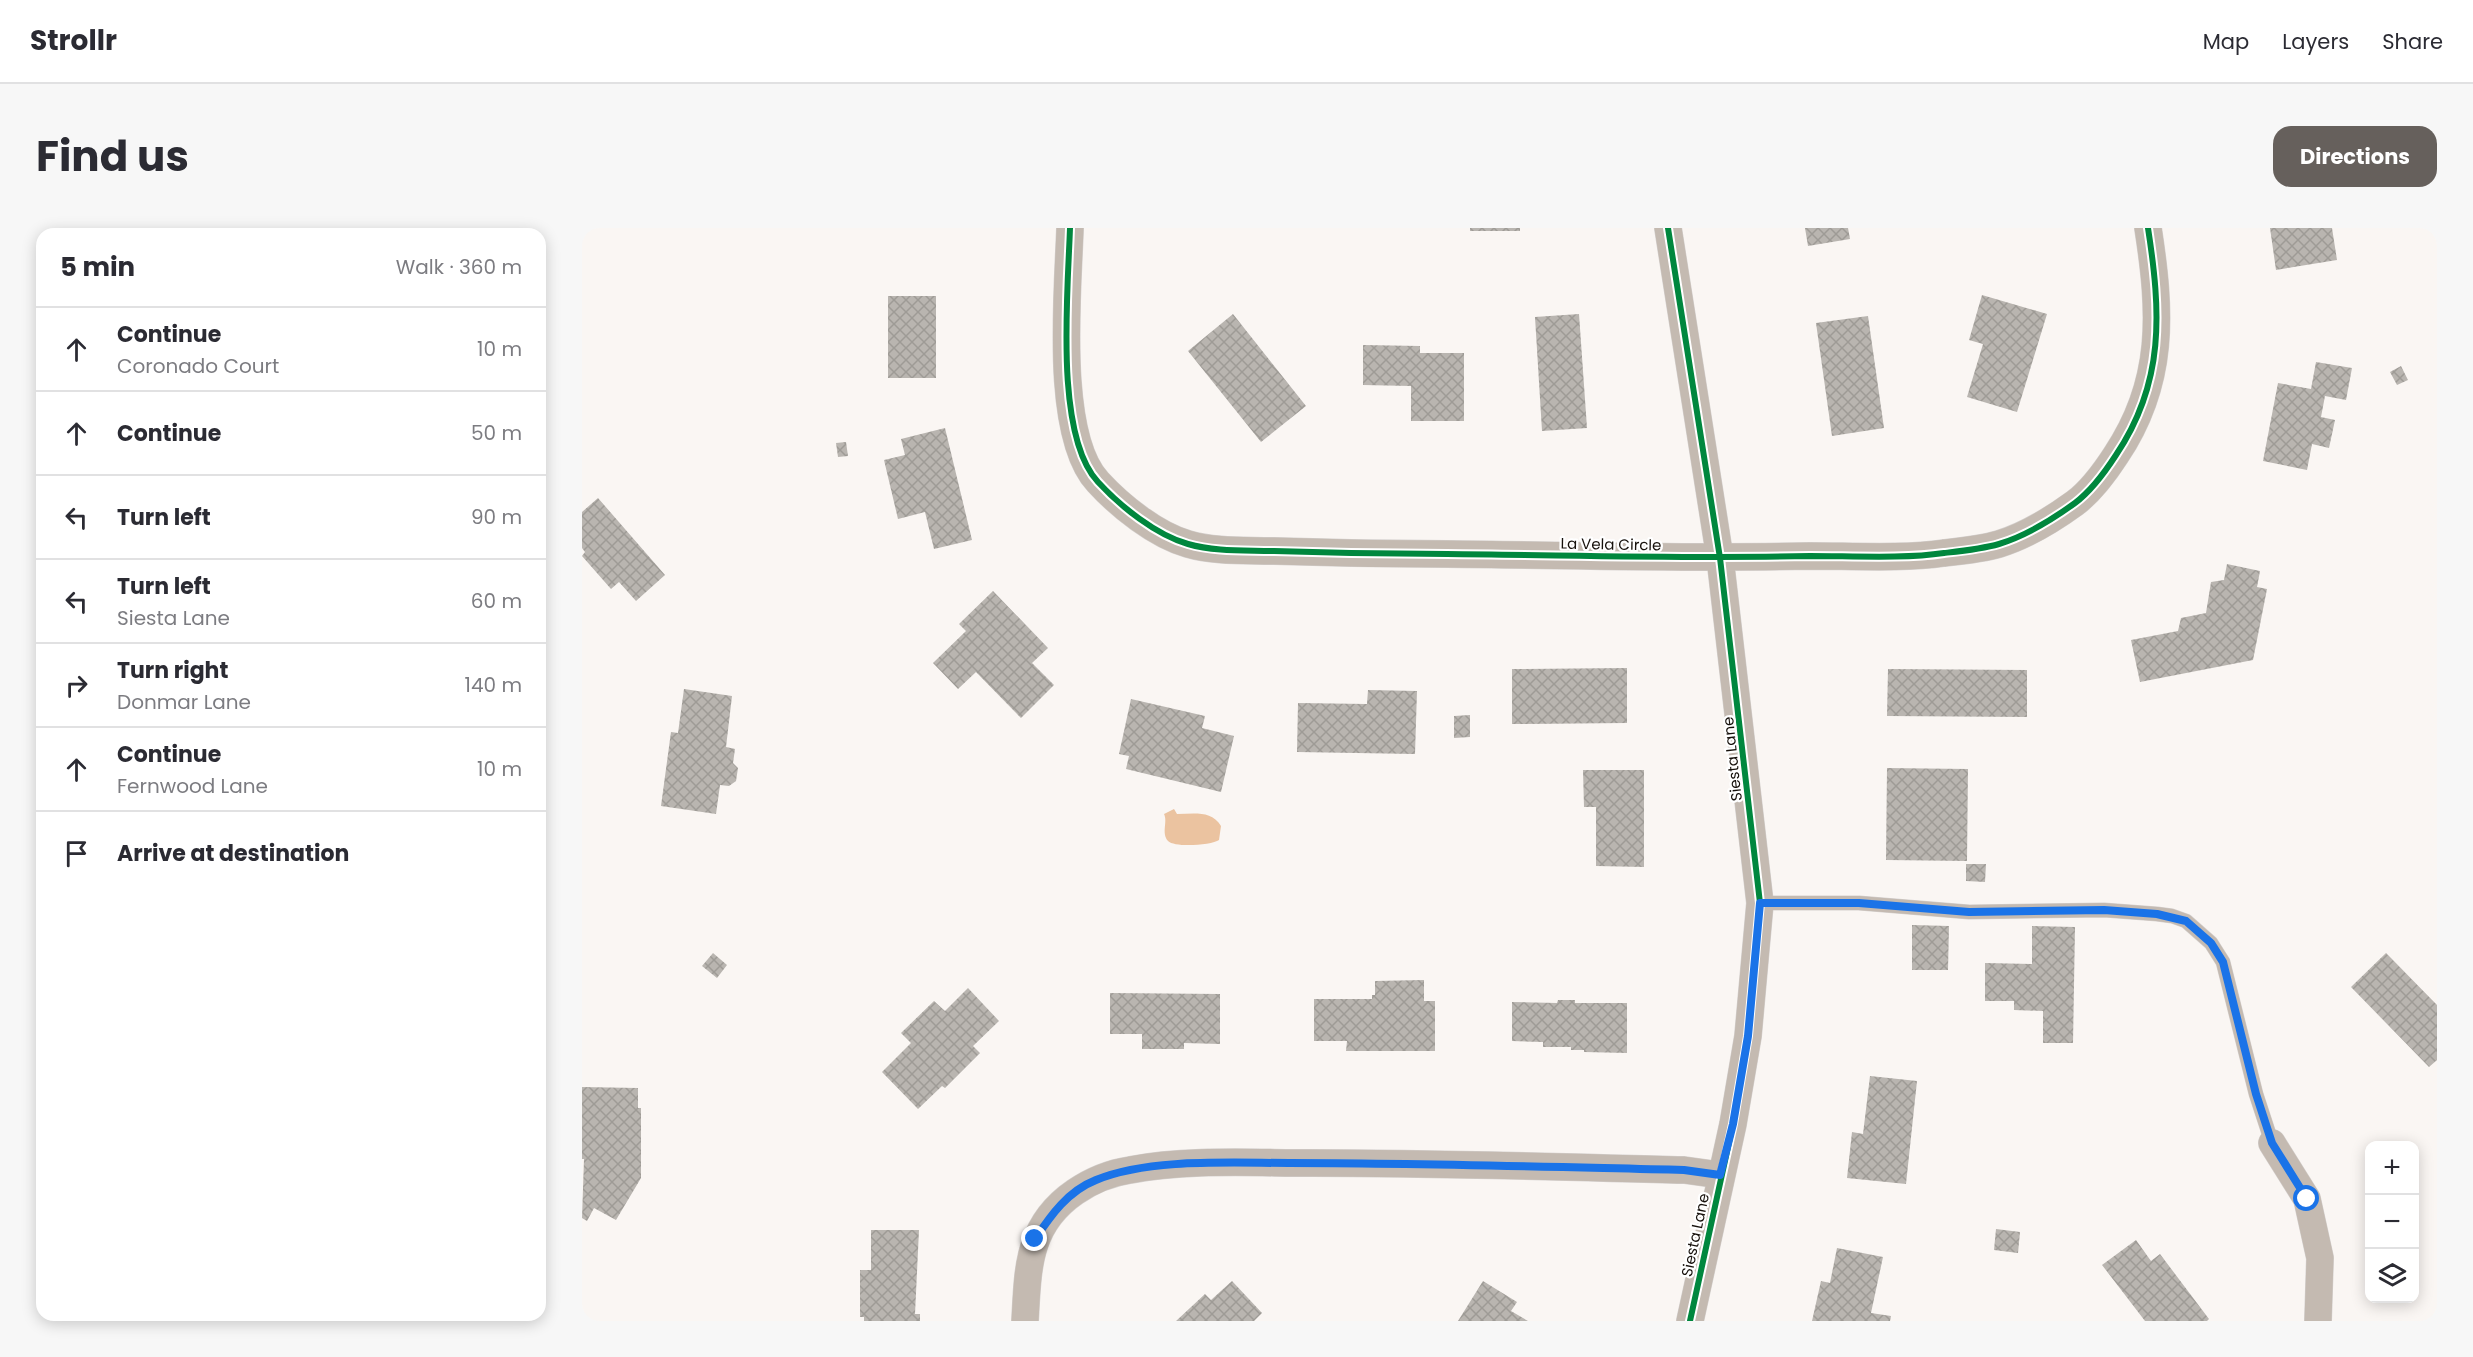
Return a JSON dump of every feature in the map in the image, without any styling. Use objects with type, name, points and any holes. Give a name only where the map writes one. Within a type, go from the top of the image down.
[{"type":"street","name":"La Vela Circle","points":[[1070,228],[1068,381],[1070,413],[1078,443],[1094,478],[1120,505],[1151,526],[1186,544],[1220,550],[1720,558],[1940,554],[1998,544],[2038,526],[2078,501],[2132,431],[2148,387],[2157,347],[2157,304],[2148,228]]},
{"type":"street","name":"Siesta Lane","points":[[1668,228],[1720,558],[1760,903],[1748,1036],[1733,1124],[1720,1175],[1690,1321]]},
{"type":"street","points":[[2272,1143],[2307,1199],[2319,1258],[2318,1321]]},
{"type":"street","points":[[1025,1321],[1029,1261],[1035,1239],[1052,1212],[1074,1193],[1095,1180],[1128,1170],[1166,1166],[1363,1163],[1684,1170],[1720,1175]]},
{"type":"lane","points":[[1760,903],[1859,903],[1969,912],[2104,910],[2157,914],[2186,921],[2211,943],[2223,962],[2256,1094],[2272,1143]]},
{"type":"shaded area","points":[[1174,809],[1177,814],[1202,814],[1212,817],[1221,826],[1219,840],[1194,845],[1168,841],[1165,835],[1164,814]]},
{"type":"building","points":[[1470,228],[1520,228],[1520,231],[1470,231]]},
{"type":"building","points":[[1805,228],[1848,228],[1850,239],[1808,246]]},
{"type":"building","points":[[2270,228],[2332,228],[2337,260],[2276,270]]},
{"type":"building","points":[[1982,295],[2047,314],[2017,412],[1967,397],[1983,344],[1969,340]]},
{"type":"building","points":[[888,296],[936,296],[936,378],[888,378]]},
{"type":"building","points":[[1233,314],[1306,406],[1261,442],[1188,351]]},
{"type":"building","points":[[1579,314],[1587,428],[1542,431],[1535,317]]},
{"type":"building","points":[[1868,316],[1884,428],[1832,436],[1816,323]]},
{"type":"building","points":[[1363,345],[1420,346],[1420,353],[1464,353],[1464,421],[1411,421],[1411,386],[1363,385]]},
{"type":"building","points":[[2316,362],[2352,368],[2346,400],[2325,396],[2321,417],[2335,420],[2329,448],[2312,444],[2307,470],[2263,461],[2278,383],[2311,389]]},
{"type":"building","points":[[2401,366],[2408,380],[2397,385],[2390,372]]},
{"type":"building","points":[[945,428],[972,540],[934,549],[925,512],[898,519],[884,460],[905,455],[901,439]]},
{"type":"building","points":[[846,442],[848,456],[838,457],[836,443]]},
{"type":"building","points":[[598,498],[665,575],[636,601],[619,582],[611,589],[582,556],[585,552],[582,548],[582,512]]},
{"type":"building","points":[[2227,564],[2260,571],[2257,587],[2267,589],[2253,660],[2140,682],[2131,640],[2178,631],[2181,618],[2206,613],[2211,582],[2224,580]]},
{"type":"building","points":[[993,591],[1048,648],[1032,663],[1054,685],[1021,718],[976,672],[958,689],[933,663],[966,631],[959,624]]},
{"type":"building","points":[[1627,668],[1627,723],[1512,724],[1512,669]]},
{"type":"building","points":[[1888,669],[2027,670],[2027,717],[1887,716]]},
{"type":"building","points":[[684,689],[732,696],[726,747],[735,749],[733,763],[738,768],[736,781],[729,786],[720,785],[716,814],[661,806],[671,732],[678,733]]},
{"type":"building","points":[[1368,690],[1417,691],[1415,754],[1297,752],[1298,703],[1367,704]]},
{"type":"building","points":[[1131,699],[1205,716],[1202,728],[1234,736],[1221,792],[1126,769],[1129,756],[1119,754]]},
{"type":"building","points":[[1470,715],[1470,737],[1454,738],[1454,716]]},
{"type":"building","points":[[1887,768],[1968,769],[1967,861],[1886,860]]},
{"type":"building","points":[[1583,770],[1644,770],[1644,867],[1596,866],[1596,807],[1584,807]]},
{"type":"building","points":[[1966,864],[1986,864],[1985,882],[1966,881]]},
{"type":"building","points":[[1912,925],[1949,926],[1948,970],[1912,970]]},
{"type":"building","points":[[2032,926],[2075,927],[2073,1043],[2043,1043],[2043,1011],[2014,1010],[2014,1001],[1985,1001],[1985,963],[2032,964]]},
{"type":"building","points":[[713,953],[727,965],[717,978],[702,966]]},
{"type":"building","points":[[2386,953],[2437,1005],[2437,1060],[2429,1067],[2351,987]]},
{"type":"building","points":[[1424,980],[1424,1001],[1435,1001],[1435,1051],[1346,1051],[1347,1041],[1314,1041],[1314,999],[1372,999],[1372,995],[1375,995],[1375,981]]},
{"type":"building","points":[[968,988],[999,1021],[973,1046],[980,1053],[945,1088],[942,1086],[918,1109],[882,1072],[911,1043],[901,1033],[934,1001],[945,1011]]},
{"type":"building","points":[[1110,993],[1220,994],[1220,1044],[1184,1043],[1184,1049],[1142,1049],[1142,1034],[1110,1034]]},
{"type":"building","points":[[1558,1000],[1575,1000],[1575,1003],[1627,1003],[1627,1053],[1584,1052],[1584,1050],[1571,1050],[1571,1047],[1543,1047],[1543,1042],[1512,1041],[1512,1002],[1557,1003]]},
{"type":"building","points":[[1870,1076],[1917,1081],[1906,1184],[1847,1178],[1852,1132],[1863,1134]]},
{"type":"building","points":[[582,1087],[638,1088],[638,1108],[641,1108],[641,1178],[616,1220],[594,1208],[587,1221],[582,1218],[584,1159],[582,1159]]},
{"type":"building","points":[[1996,1229],[2020,1232],[2018,1253],[1994,1250]]},
{"type":"building","points":[[871,1230],[919,1230],[915,1314],[920,1314],[920,1321],[864,1321],[864,1317],[860,1317],[860,1270],[871,1270]]},
{"type":"building","points":[[2136,1240],[2151,1261],[2160,1254],[2209,1319],[2207,1321],[2145,1321],[2102,1265]]},
{"type":"building","points":[[1837,1248],[1883,1257],[1871,1313],[1891,1316],[1890,1321],[1812,1321],[1821,1281],[1830,1283]]},
{"type":"building","points":[[1232,1281],[1262,1313],[1254,1321],[1176,1321],[1205,1294],[1211,1300]]},
{"type":"building","points":[[1483,1281],[1517,1302],[1511,1311],[1528,1321],[1458,1321]]},
{"type":"cycle path","points":[[1070,228],[1066,324],[1069,398],[1075,431],[1084,460],[1098,482],[1128,510],[1164,534],[1198,547],[1231,550],[1383,554],[1719,557],[1895,557],[1972,550],[1999,544],[2029,532],[2075,503],[2087,493],[2116,455],[2144,401],[2151,373],[2157,317],[2148,228]]},
{"type":"cycle path","points":[[1668,228],[1720,558],[1760,903],[1748,1036],[1733,1124],[1690,1321]]},
{"type":"route","points":[[1035,1239],[1052,1212],[1074,1193],[1095,1180],[1128,1170],[1166,1166],[1242,1163],[1363,1163],[1684,1170],[1720,1175],[1733,1124],[1748,1036],[1760,903],[1859,903],[1969,912],[2104,910],[2172,916],[2186,921],[2211,943],[2223,962],[2247,1050],[2256,1094],[2272,1143],[2307,1199]]}]
